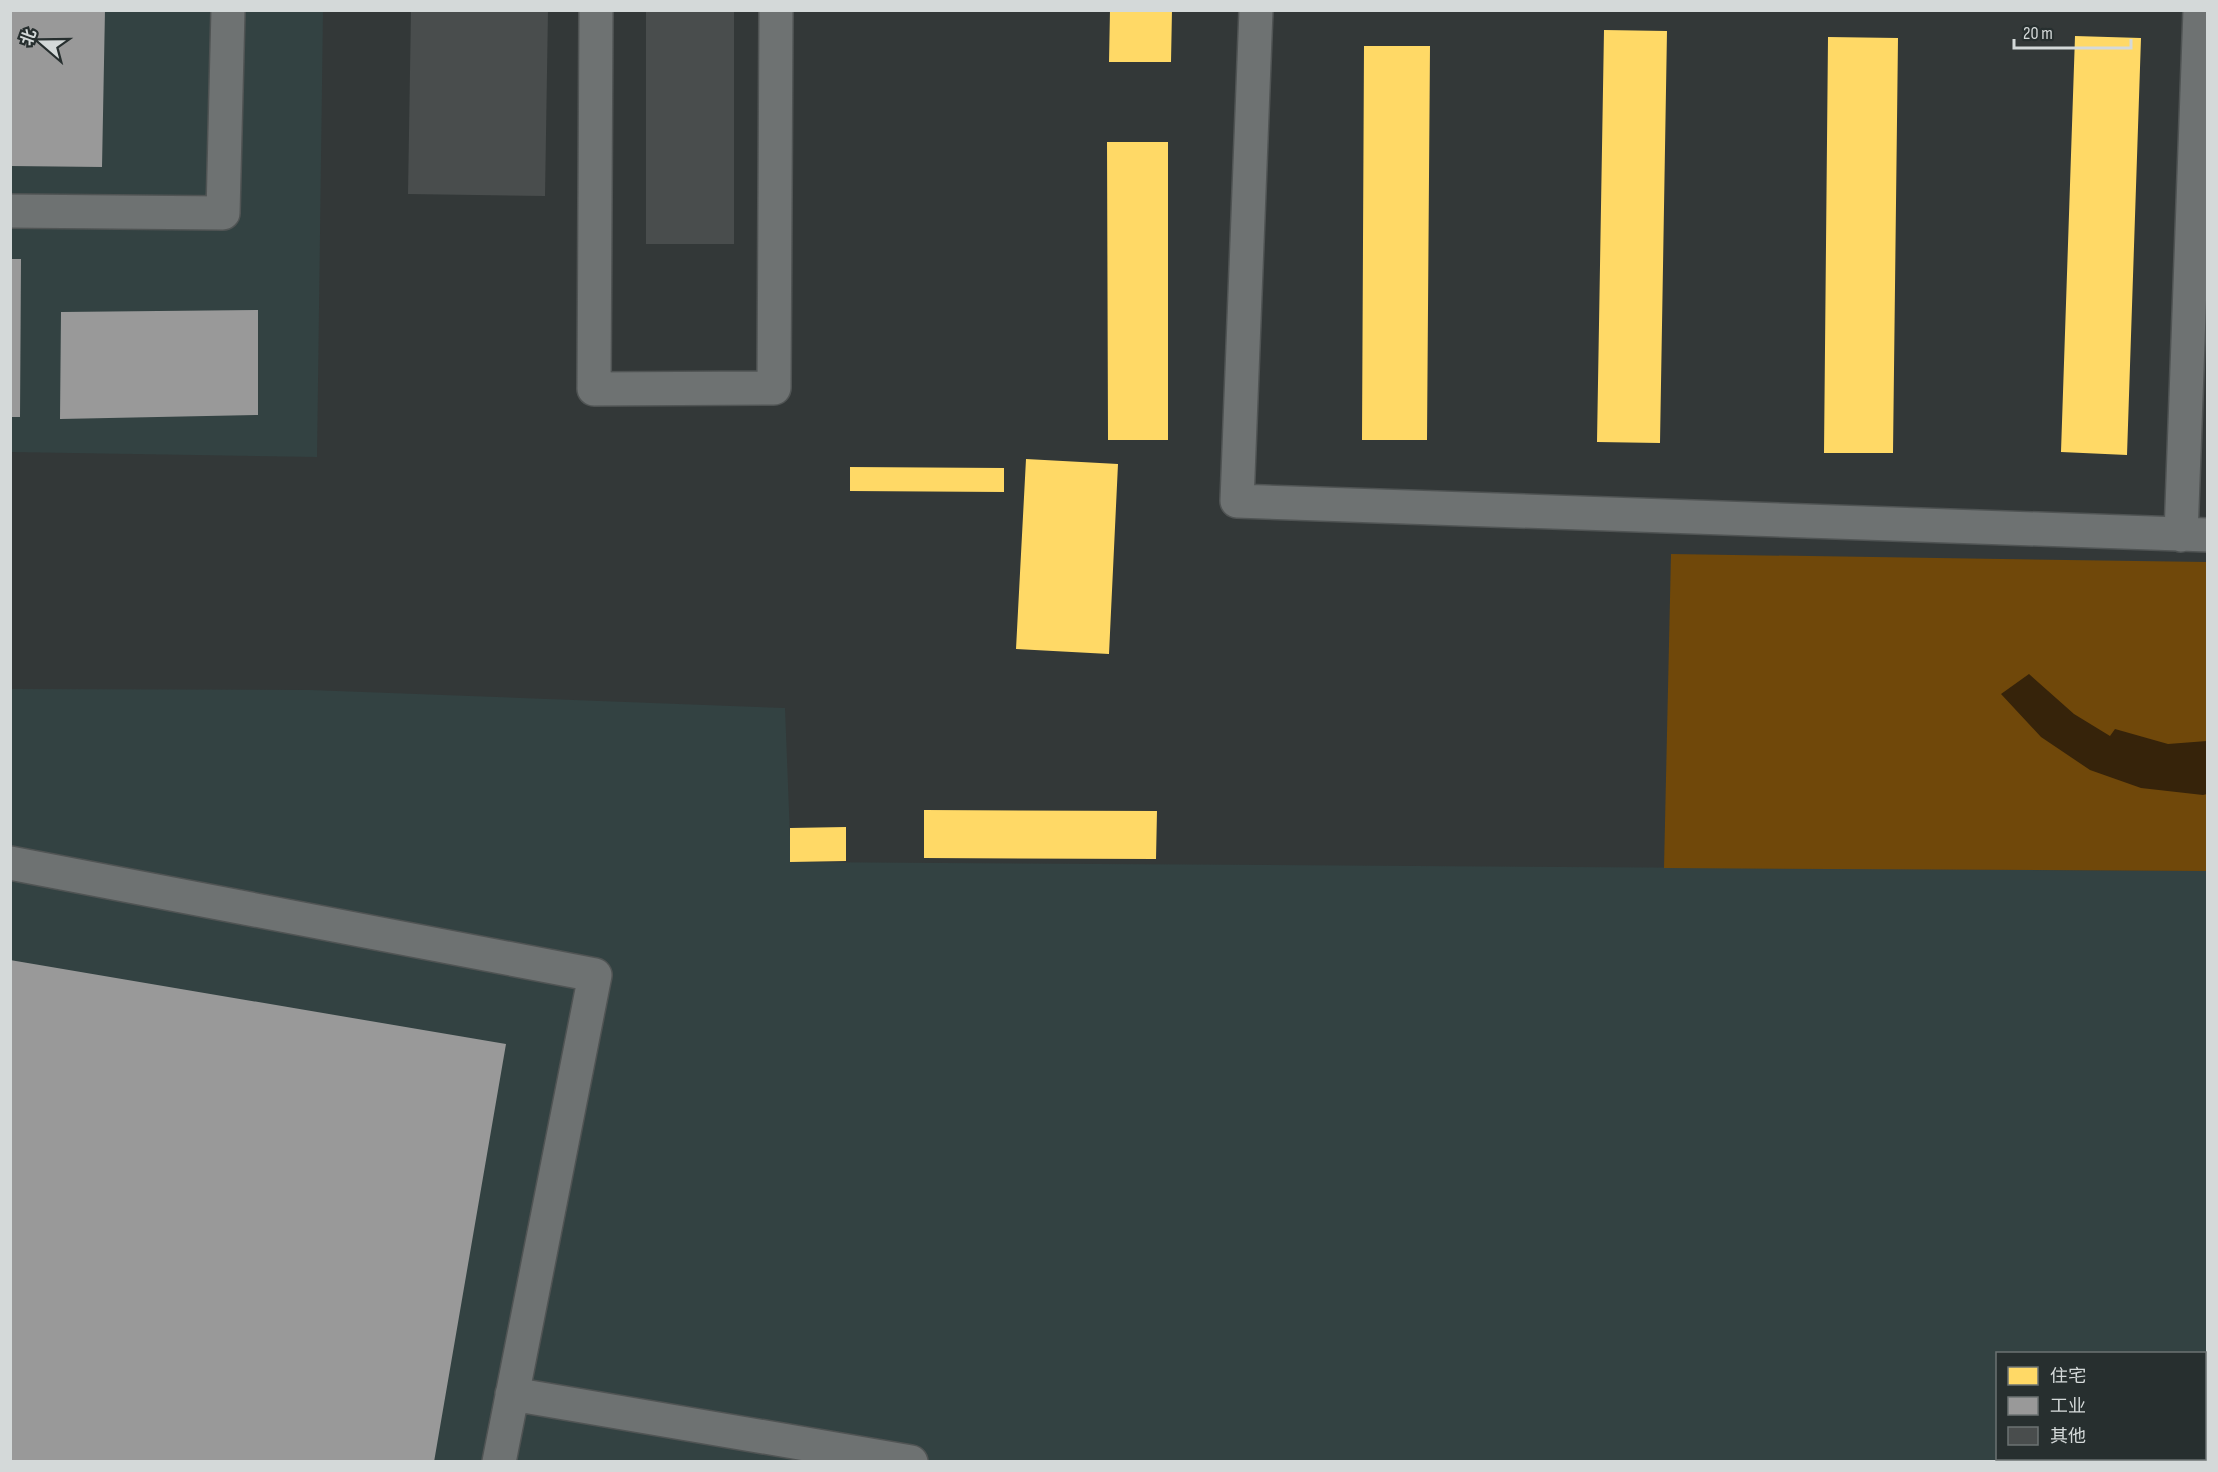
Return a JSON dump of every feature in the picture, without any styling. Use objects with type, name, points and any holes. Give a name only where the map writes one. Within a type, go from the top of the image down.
[{"type":"lane","points":[[10,211],[223,213],[228,10]]},
{"type":"lane","points":[[596,10],[594,389],[774,388],[776,10]]},
{"type":"lane","points":[[1256,10],[1237,501],[2194,535],[2200,10]]},
{"type":"lane","points":[[10,863],[595,975],[499,1461]]},
{"type":"lane","points":[[512,1394],[910,1461]]},
{"type":"shaded area","points":[[11,11],[323,11],[317,457],[11,452]]},
{"type":"shaded area","points":[[1671,554],[2207,562],[2207,871],[1664,868]]},
{"type":"shaded area","points":[[2029,674],[2074,714],[2110,736],[2115,729],[2168,744],[2207,741],[2207,794],[2141,788],[2090,770],[2041,737],[2001,694]]},
{"type":"shaded area","points":[[11,689],[310,690],[785,708],[791,862],[2207,871],[2207,1461],[11,1462]]},
{"type":"building: 住宅","points":[[1110,10],[1172,10],[1171,62],[1109,62]]},
{"type":"building: 住宅","points":[[1604,30],[1667,31],[1660,443],[1597,442]]},
{"type":"building: 住宅","points":[[2075,36],[2141,38],[2127,455],[2061,452]]},
{"type":"building: 住宅","points":[[1828,37],[1898,38],[1893,453],[1824,453]]},
{"type":"building: 住宅","points":[[1364,46],[1430,46],[1427,440],[1362,440]]},
{"type":"building: 住宅","points":[[1107,142],[1168,142],[1168,440],[1108,440]]},
{"type":"building: 住宅","points":[[1026,459],[1118,464],[1109,654],[1016,649]]},
{"type":"building: 住宅","points":[[850,467],[1004,468],[1004,492],[850,491]]},
{"type":"building: 住宅","points":[[924,810],[1157,811],[1156,859],[924,858]]},
{"type":"building: 住宅","points":[[846,827],[846,861],[790,862],[790,828]]},
{"type":"building: 工业","points":[[10,10],[105,10],[102,167],[10,166]]},
{"type":"building: 工业","points":[[10,259],[21,259],[20,417],[10,417]]},
{"type":"building: 工业","points":[[258,310],[258,415],[60,419],[61,312]]},
{"type":"building: 工业","points":[[10,960],[506,1044],[434,1462],[10,1462]]},
{"type":"building: 其他","points":[[411,10],[548,10],[545,196],[408,194]]},
{"type":"building: 其他","points":[[646,10],[734,10],[734,244],[646,244]]}]
